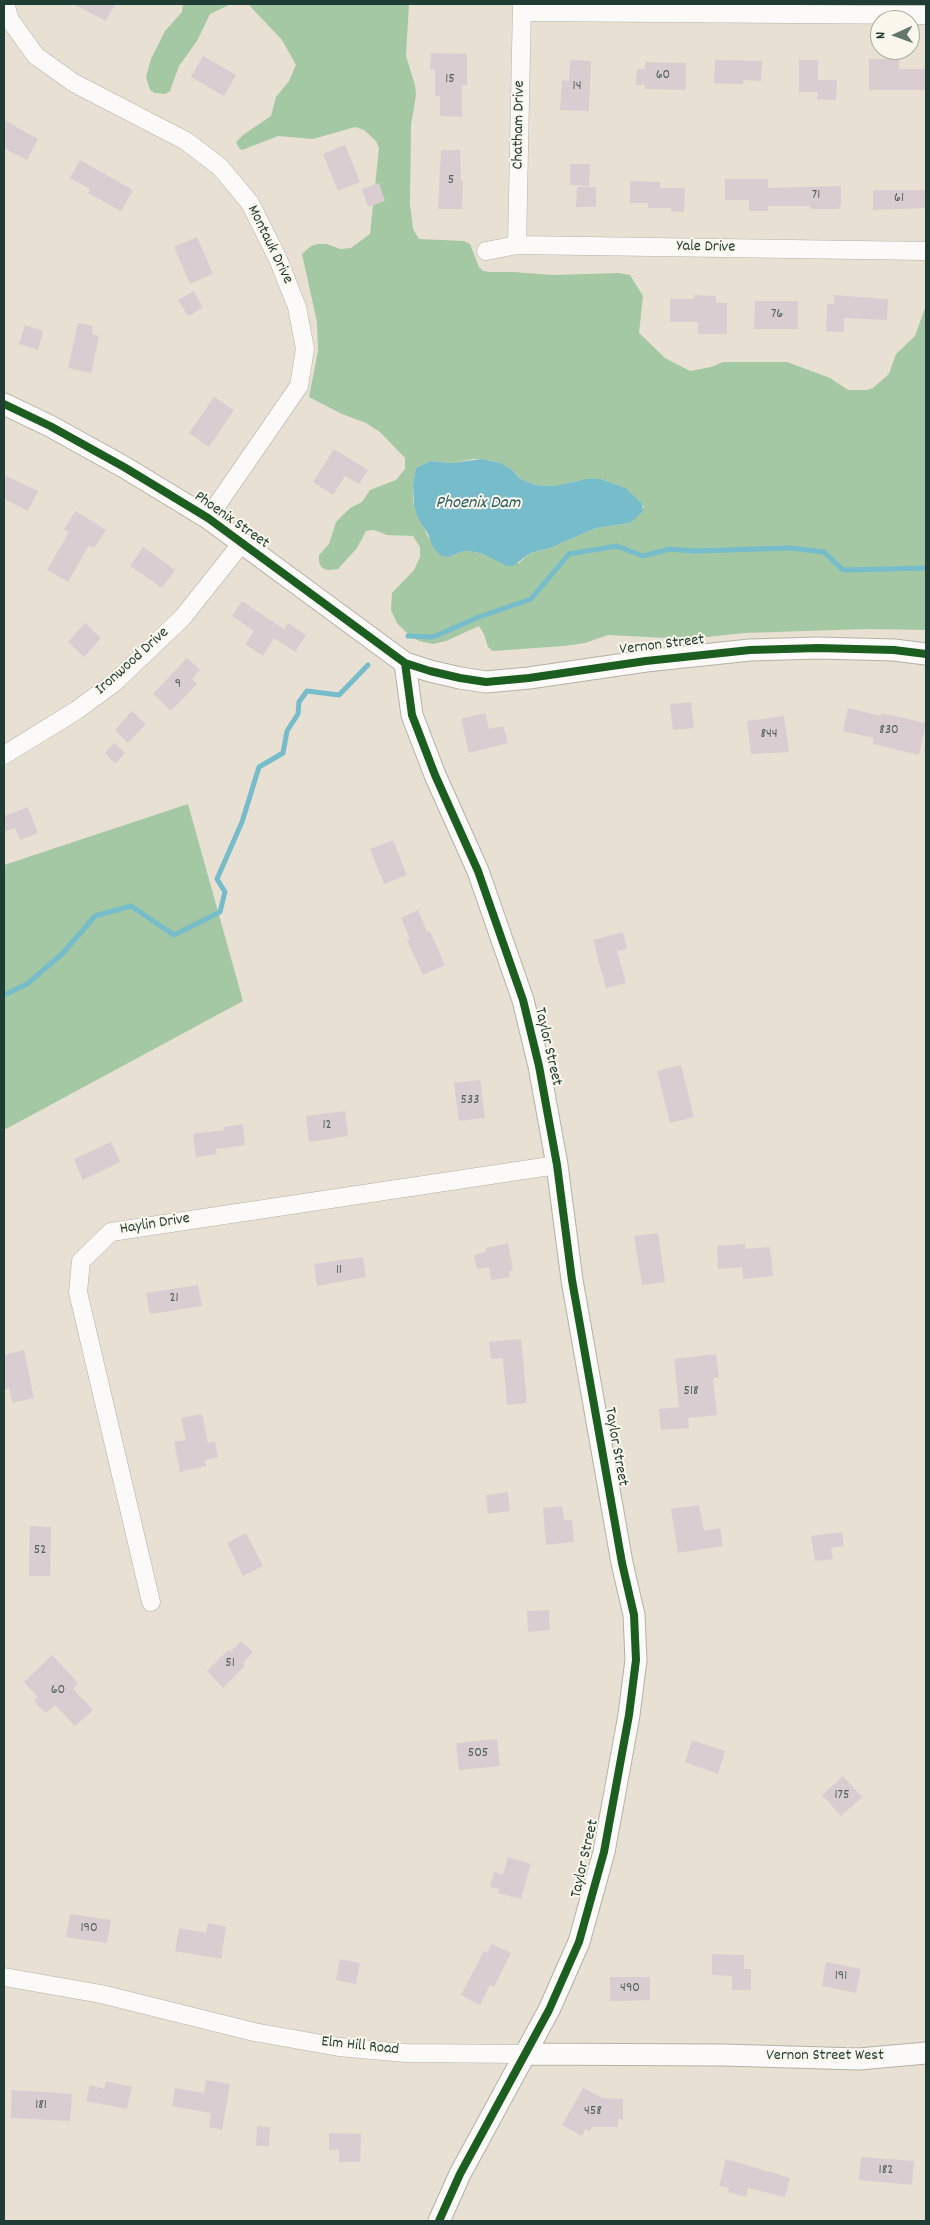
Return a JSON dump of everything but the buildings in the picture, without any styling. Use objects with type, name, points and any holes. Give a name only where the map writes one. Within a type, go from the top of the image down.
[{"type":"street","name":"Montauk Drive","points":[[5,4],[10,20],[36,56],[74,83],[186,141],[220,167],[250,203],[278,259],[297,306],[305,349],[300,386],[208,518]]},
{"type":"street","points":[[522,8],[926,15]]},
{"type":"street","name":"Chatham Drive","points":[[517,245],[522,8]]},
{"type":"street","name":"Yale Drive","points":[[486,251],[517,245],[926,250]]},
{"type":"street","name":"Phoenix Street","points":[[4,404],[50,426],[108,458],[208,518],[405,663]]},
{"type":"street","name":"Ironwood Drive","points":[[4,755],[77,710],[115,682],[183,616],[241,544]]},
{"type":"street","name":"Vernon Street","points":[[405,663],[460,678],[486,682],[529,678],[646,661],[750,650],[818,648],[894,650],[926,654]]},
{"type":"street","name":"Taylor Street","points":[[405,663],[412,715],[435,775],[478,872],[523,1000],[539,1066],[557,1165],[572,1280],[622,1563],[634,1615],[636,1660],[629,1715],[604,1852],[579,1942],[549,2010],[460,2174],[439,2221]]},
{"type":"street","name":"Haylin Drive","points":[[151,1602],[78,1292],[81,1260],[111,1232],[557,1165]]},
{"type":"street","name":"Elm Hill Road","points":[[4,1977],[92,1992],[254,2032],[339,2047],[406,2052],[722,2056]]},
{"type":"street","name":"Vernon Street West","points":[[722,2056],[859,2059],[926,2052]]},
{"type":"green space","points":[[183,4],[231,4],[210,14],[197,41],[179,66],[170,91],[165,94],[155,93],[150,90],[146,77],[151,59],[165,31],[182,12]]},
{"type":"green space","points":[[248,4],[409,4],[406,56],[415,85],[416,95],[411,125],[410,204],[413,229],[419,239],[464,241],[470,244],[479,267],[483,271],[554,275],[618,273],[630,275],[643,296],[639,333],[665,358],[690,371],[711,367],[723,362],[787,362],[830,378],[848,390],[867,390],[873,388],[889,374],[896,354],[915,336],[926,305],[926,630],[868,629],[744,633],[689,639],[608,635],[585,643],[564,646],[493,651],[488,647],[479,626],[446,641],[433,644],[419,641],[409,635],[397,623],[391,610],[392,593],[414,570],[420,557],[420,547],[413,536],[387,535],[374,530],[366,531],[357,548],[338,569],[328,570],[322,568],[319,562],[319,555],[329,544],[336,522],[350,508],[362,502],[370,490],[396,480],[405,469],[405,458],[380,432],[366,423],[342,414],[309,397],[318,351],[317,322],[302,254],[311,246],[318,244],[327,244],[340,249],[351,248],[370,234],[379,148],[376,141],[364,130],[355,127],[313,139],[278,136],[242,150],[239,148],[236,142],[243,135],[271,116],[276,97],[289,81],[296,65],[282,40]],"holes":[[[473,459],[501,463],[512,470],[519,478],[535,485],[554,486],[586,479],[601,479],[626,488],[644,507],[630,523],[596,528],[550,548],[530,553],[519,563],[470,551],[463,551],[449,557],[428,537],[413,502],[413,484],[416,468],[430,461],[452,463]]]},
{"type":"green space","points":[[188,804],[243,1001],[4,1130],[4,865]]},
{"type":"water","name":"Phoenix Dam","points":[[482,459],[501,463],[512,470],[519,478],[535,485],[554,486],[586,479],[601,479],[626,488],[642,504],[643,511],[630,523],[596,528],[550,548],[530,553],[513,566],[507,566],[483,554],[470,551],[463,551],[449,557],[442,556],[434,549],[428,534],[418,518],[414,505],[413,484],[416,468],[430,461],[452,463]]},
{"type":"waterway","points":[[408,636],[433,637],[479,617],[531,599],[569,554],[617,546],[643,556],[670,549],[694,551],[790,548],[824,552],[843,570],[926,568]]},
{"type":"waterway","points":[[4,995],[27,984],[63,953],[95,916],[131,906],[174,935],[220,912],[225,892],[217,879],[242,822],[259,767],[283,753],[287,731],[298,714],[299,702],[307,691],[339,695],[368,665]]},
{"type":"cycle path","points":[[4,404],[50,426],[124,467],[208,518],[405,663],[430,671],[486,682],[529,678],[646,661],[750,650],[818,648],[894,650],[926,654]]},
{"type":"cycle path","points":[[405,663],[412,715],[435,775],[478,871],[523,1000],[539,1066],[557,1165],[572,1280],[622,1563],[634,1615],[636,1660],[629,1715],[604,1852],[579,1942],[549,2010],[460,2174],[439,2221]]}]
